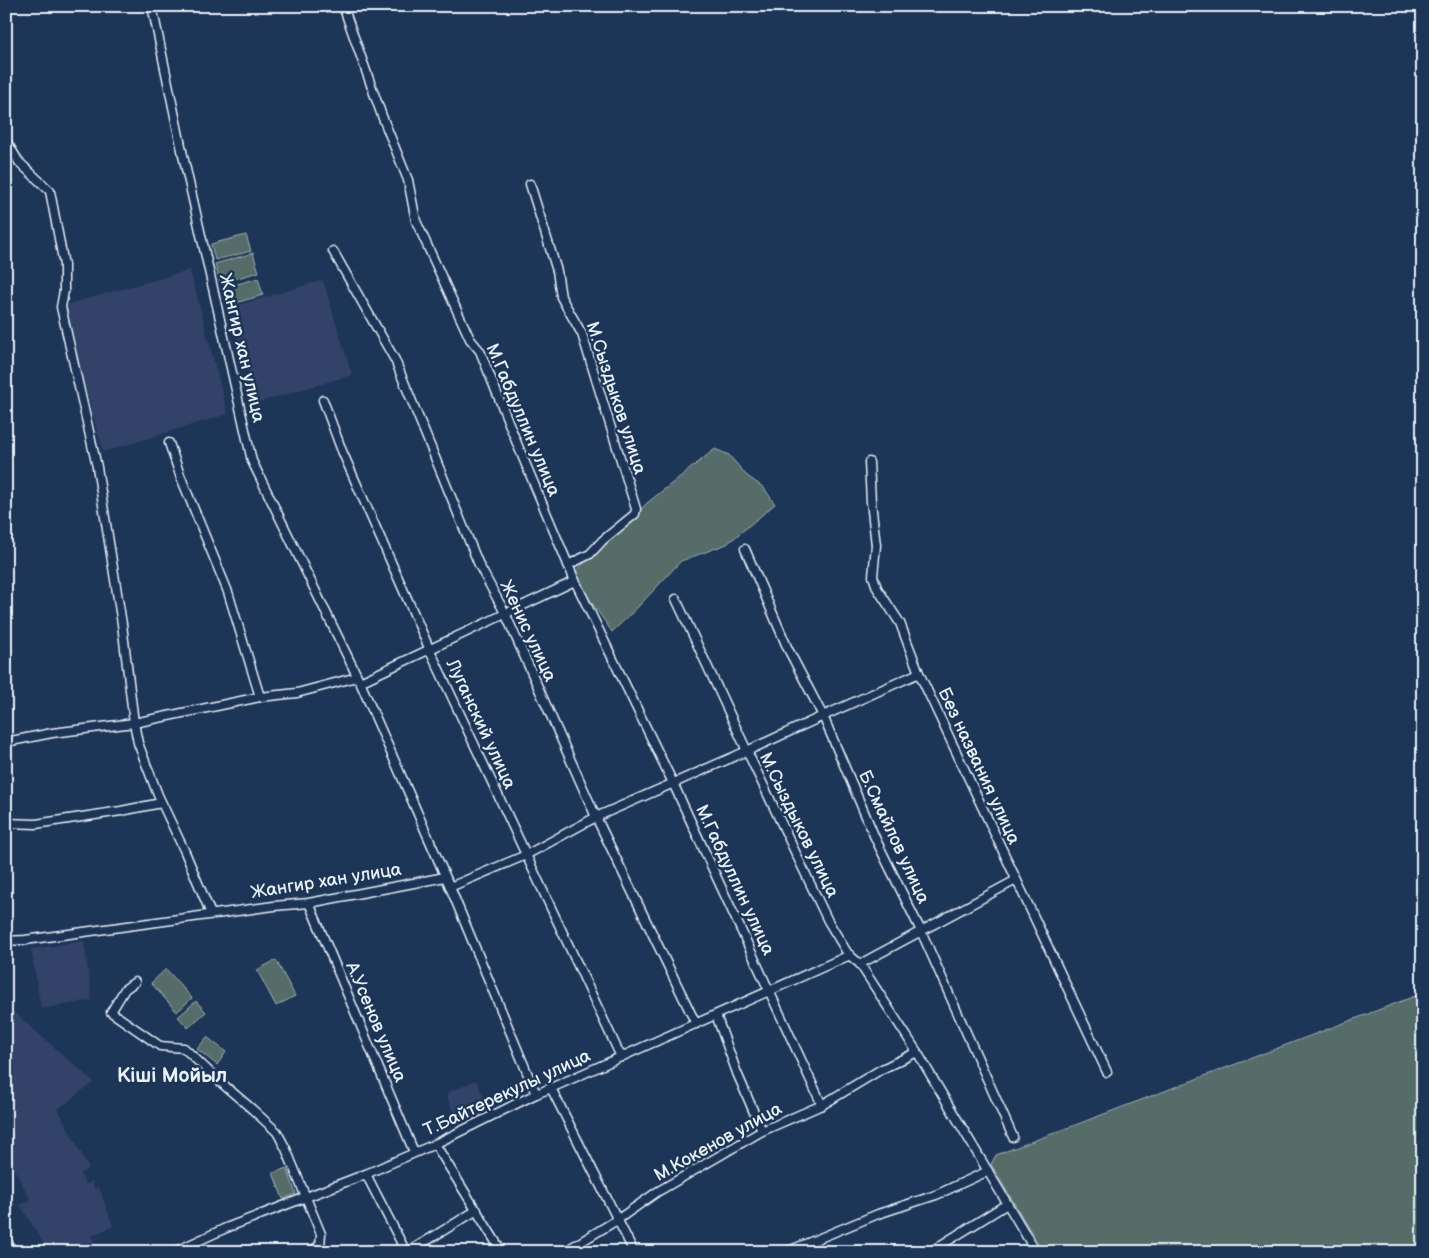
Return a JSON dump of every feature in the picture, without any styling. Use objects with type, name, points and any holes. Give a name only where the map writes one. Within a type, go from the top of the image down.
[{"type":"street","name":"Жангир хан улица","points":[[152,6],[184,160],[252,461],[359,679],[450,887],[536,1094]]},
{"type":"street","name":"М.Габдуллин улица","points":[[343,6],[382,116],[408,180],[416,221],[470,339],[480,350],[574,581],[673,783],[822,1105]]},
{"type":"street","points":[[6,141],[19,162],[50,191],[64,266],[64,291],[61,307],[97,467],[122,624],[138,743],[161,803],[185,852],[211,914]]},
{"type":"street","name":"М.Сыздыков улица","points":[[530,184],[557,272],[561,297],[582,334],[636,508],[634,514],[603,540],[590,554],[568,565]]},
{"type":"street","name":"Женис улица","points":[[333,251],[395,360],[479,565],[505,614],[596,817],[696,1024]]},
{"type":"street","name":"Луганский улица","points":[[323,400],[342,451],[429,648],[621,1057]]},
{"type":"street","points":[[169,443],[180,475],[228,592],[260,697]]},
{"type":"street","name":"Без названия улица","points":[[869,462],[876,545],[873,576],[877,588],[900,623],[919,673],[1107,1072]]},
{"type":"street","name":"Б.Смайлов улица","points":[[745,549],[788,649],[823,716],[876,840],[921,931],[1013,1137]]},
{"type":"street","points":[[6,742],[134,722],[260,697],[297,693],[359,679],[574,581]]},
{"type":"street","name":"М.Сыздыков улица","points":[[676,598],[828,921],[850,955],[860,964],[917,1052],[1036,1252]]},
{"type":"street","points":[[450,887],[526,855],[596,817],[747,752],[919,673]]},
{"type":"street","points":[[6,823],[36,824],[161,803]]},
{"type":"street","name":"Жангир хан улица","points":[[6,941],[309,903],[445,877]]},
{"type":"street","points":[[860,964],[1016,880]]},
{"type":"street","name":"А.Усенов улица","points":[[309,903],[414,1152]]},
{"type":"street","name":"Т.Байтерекулы улица","points":[[174,1252],[226,1228],[366,1174],[435,1144],[536,1094],[850,955]]},
{"type":"street","points":[[135,982],[125,989],[111,1012],[160,1046],[184,1048],[277,1132],[286,1149],[320,1234],[320,1246],[310,1252]]},
{"type":"street","points":[[716,1015],[737,1073],[762,1131]]},
{"type":"street","name":"М.Кокенов улица","points":[[564,1252],[617,1220],[657,1192],[762,1131],[822,1105],[880,1070],[917,1052]]},
{"type":"street","points":[[551,1088],[634,1252]]},
{"type":"street","points":[[435,1144],[502,1252]]},
{"type":"street","points":[[786,1252],[878,1214],[936,1194],[988,1171]]},
{"type":"street","points":[[366,1174],[407,1252],[477,1210]]},
{"type":"street","points":[[930,1252],[1007,1204]]},
{"type":"shaded area","points":[[190,270],[228,414],[103,452],[62,306]]},
{"type":"shaded area","points":[[323,280],[352,375],[257,403],[229,308]]},
{"type":"shaded area","points":[[84,941],[92,1000],[41,1009],[31,949]]},
{"type":"shaded area","points":[[6,1005],[94,1082],[58,1109],[89,1168],[80,1174],[86,1184],[92,1181],[94,1189],[99,1187],[113,1226],[92,1236],[98,1252],[49,1252],[20,1205],[31,1200],[6,1155]]},
{"type":"shaded area","points":[[476,1080],[488,1106],[458,1122],[448,1100],[447,1093]]},
{"type":"green space","points":[[246,235],[251,251],[215,260],[211,244]]},
{"type":"green space","points":[[253,253],[259,272],[220,283],[215,264]]},
{"type":"green space","points":[[258,278],[263,295],[229,305],[224,288]]},
{"type":"green space","points":[[715,449],[729,455],[746,475],[764,488],[775,504],[727,544],[681,561],[612,632],[579,584],[574,572],[605,545],[647,503]]},
{"type":"green space","points":[[276,960],[295,996],[276,1006],[257,970]]},
{"type":"green space","points":[[166,969],[192,998],[177,1012],[151,983]]},
{"type":"green space","points":[[1423,993],[1423,1252],[1043,1252],[991,1164],[996,1155]]},
{"type":"green space","points":[[196,1001],[206,1012],[188,1028],[178,1017]]},
{"type":"green space","points":[[207,1037],[226,1052],[217,1065],[197,1049]]},
{"type":"green space","points":[[287,1168],[296,1194],[283,1199],[273,1173]]},
{"type":"railway","points":[[6,1230],[18,1252]]},
{"type":"district","name":"Кіші Мойыл","points":[[172,1076]]}]
